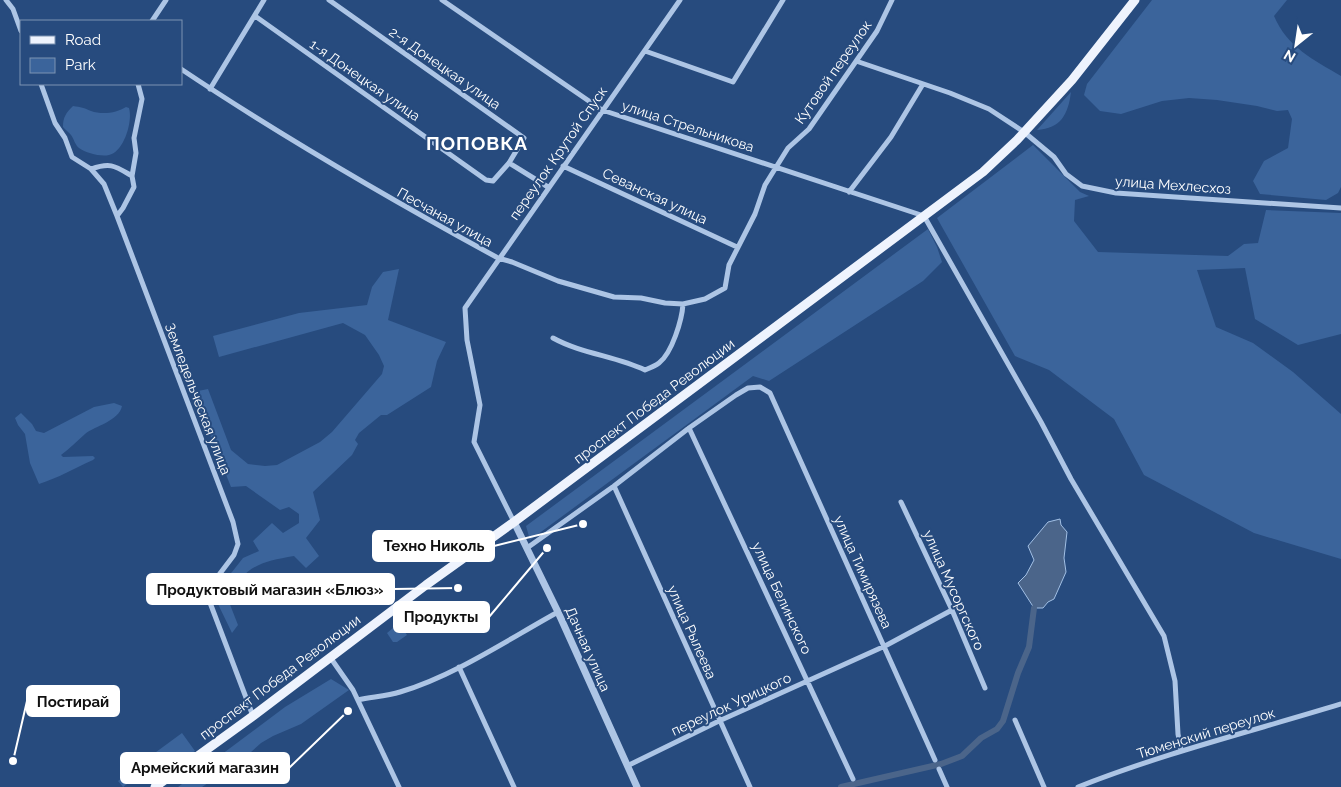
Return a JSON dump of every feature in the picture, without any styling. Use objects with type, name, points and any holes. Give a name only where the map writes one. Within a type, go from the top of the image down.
[{"type":"main road","name":"проспект Победа Революции","points":[[155,787],[983,172],[1024,132],[1072,80],[1135,0]]},
{"type":"street","points":[[6,0],[13,9],[20,28]]},
{"type":"street","points":[[153,20],[166,0]]},
{"type":"street","points":[[210,88],[264,0]]},
{"type":"street","name":"2-я Донецкая улица","points":[[329,0],[524,138],[509,164]]},
{"type":"street","name":"улица Стрельникова","points":[[442,0],[602,110],[924,216]]},
{"type":"street","name":"переулок Крутой Спуск","points":[[514,522],[474,442],[480,405],[467,340],[465,308],[498,258],[680,0]]},
{"type":"street","points":[[645,51],[733,82],[783,0]]},
{"type":"street","name":"Кутовой переулок","points":[[724,288],[729,265],[755,214],[766,185],[788,148],[809,130],[877,31],[892,0]]},
{"type":"street","name":"1-я Донецкая улица","points":[[255,16],[486,180],[492,181],[509,164]]},
{"type":"street","name":"улица Мехлесхоз","points":[[856,61],[989,109],[1024,132],[1054,157],[1066,174],[1082,186],[1116,193],[1341,208]]},
{"type":"street","name":"Песчаная улица","points":[[182,70],[251,116],[389,199],[498,258],[558,282],[614,297],[641,298],[665,303],[683,304],[705,299],[724,288]]},
{"type":"street","points":[[849,192],[891,137],[922,84]]},
{"type":"street","name":"Земледельческая улица","points":[[41,85],[55,123],[65,138],[72,157],[91,169],[104,184],[233,522],[238,544],[234,555],[209,588],[209,600],[253,716]]},
{"type":"street","points":[[116,216],[124,208],[134,187],[132,176],[136,153],[134,138],[142,99],[138,85]]},
{"type":"street","points":[[91,169],[104,164],[114,166],[132,176]]},
{"type":"street","points":[[509,164],[548,187]]},
{"type":"street","name":"Севанская улица","points":[[563,166],[737,247]]},
{"type":"street","points":[[924,216],[1041,422],[1071,479],[1164,636],[1175,681],[1178,734],[1181,750]]},
{"type":"street","points":[[553,338],[565,344],[645,370],[659,363],[668,352],[679,325],[683,304]]},
{"type":"street","name":"улица Тимирязева","points":[[689,428],[748,388],[760,387],[770,393],[935,760]]},
{"type":"street","points":[[527,548],[614,486],[689,428]]},
{"type":"street","name":"улица Белинского","points":[[689,428],[808,680],[852,779]]},
{"type":"street","name":"улица Рылеева","points":[[614,486],[750,787]]},
{"type":"street","name":"улица Мусоргского","points":[[901,502],[952,610],[985,688]]},
{"type":"street","name":"Дачная улица","points":[[514,522],[558,612],[637,787]]},
{"type":"street","name":"переулок Урицкого","points":[[627,766],[808,680],[885,646],[952,610]]},
{"type":"street","points":[[358,700],[399,692],[459,668],[558,612]]},
{"type":"street","points":[[330,657],[358,700],[397,786]]},
{"type":"street","points":[[459,668],[514,787]]},
{"type":"street","name":"Тюменский переулок","points":[[1078,787],[1118,771],[1181,750],[1341,704]]},
{"type":"street","points":[[1015,720],[1044,787]]},
{"type":"street","points":[[939,768],[947,787]]},
{"type":"green space","points":[[1152,0],[1287,0],[1274,16],[1286,36],[1302,52],[1341,76],[1341,187],[1338,193],[1326,200],[1260,194],[1253,181],[1264,161],[1288,148],[1292,119],[1288,110],[1277,111],[1217,100],[1189,98],[1162,101],[1121,114],[1100,111],[1084,95],[1087,84]]},
{"type":"green space","points":[[1071,92],[1068,107],[1062,119],[1052,126],[1037,130]]},
{"type":"green space","points":[[73,106],[105,113],[118,111],[126,107],[129,108],[130,120],[126,135],[114,153],[102,155],[89,153],[78,147],[71,135],[63,127],[65,115]]},
{"type":"green space","points":[[1033,145],[1080,192],[1089,196],[1075,200],[1074,221],[1098,252],[1228,256],[1244,244],[1258,243],[1266,210],[1341,213],[1341,334],[1298,345],[1255,319],[1245,268],[1197,270],[1216,327],[1253,343],[1293,372],[1341,414],[1341,559],[1254,533],[1144,475],[1114,419],[1049,370],[1015,356],[937,218]]},
{"type":"green space","points":[[928,229],[942,262],[923,281],[769,381],[753,376],[530,540],[526,526]]},
{"type":"green space","points":[[399,269],[388,320],[446,342],[437,361],[431,387],[387,415],[381,415],[359,433],[355,440],[358,444],[352,455],[313,492],[320,520],[306,538],[319,556],[306,568],[294,556],[261,564],[253,568],[239,581],[229,602],[238,625],[232,633],[216,600],[216,587],[243,558],[259,551],[253,541],[272,523],[283,533],[299,523],[299,514],[289,507],[280,510],[246,486],[231,487],[193,392],[208,389],[231,450],[248,464],[277,465],[320,442],[332,432],[382,374],[384,366],[365,335],[343,323],[219,357],[213,336],[299,313],[367,305],[372,287],[383,272]]},
{"type":"green space","points":[[114,403],[122,406],[116,416],[89,431],[61,455],[63,457],[93,456],[95,458],[60,476],[39,484],[30,463],[25,434],[15,418],[21,413],[36,431],[44,433],[94,407]]},
{"type":"green space","points":[[399,623],[407,635],[397,642],[393,642],[387,633]]},
{"type":"green space","points":[[331,679],[349,690],[301,724],[261,743],[240,762],[202,787],[178,787],[285,707]]},
{"type":"green space","points":[[182,733],[195,751],[164,773],[152,755]]},
{"type":"green space","points":[[132,771],[135,778],[123,787],[118,781]]},
{"type":"shaded area","points":[[1060,519],[1061,525],[1067,532],[1064,558],[1066,572],[1054,599],[1043,608],[1034,608],[1018,583],[1026,575],[1034,560],[1028,546],[1048,522]]},
{"type":"waterway","points":[[841,787],[941,764],[962,756],[981,738],[997,729],[1003,721],[1018,673],[1029,647],[1034,608]]},
{"type":"place","name":"Техно Николь","points":[[583,524]]},
{"type":"place","name":"Продукты","points":[[547,548]]},
{"type":"place","name":"Продуктовый магазин «Блюз»","points":[[458,588]]},
{"type":"place","name":"Армейский магазин","points":[[348,711]]},
{"type":"place","name":"Постирай","points":[[13,761]]},
{"type":"district","name":"ПОПОВКА","points":[[477,143]]}]
